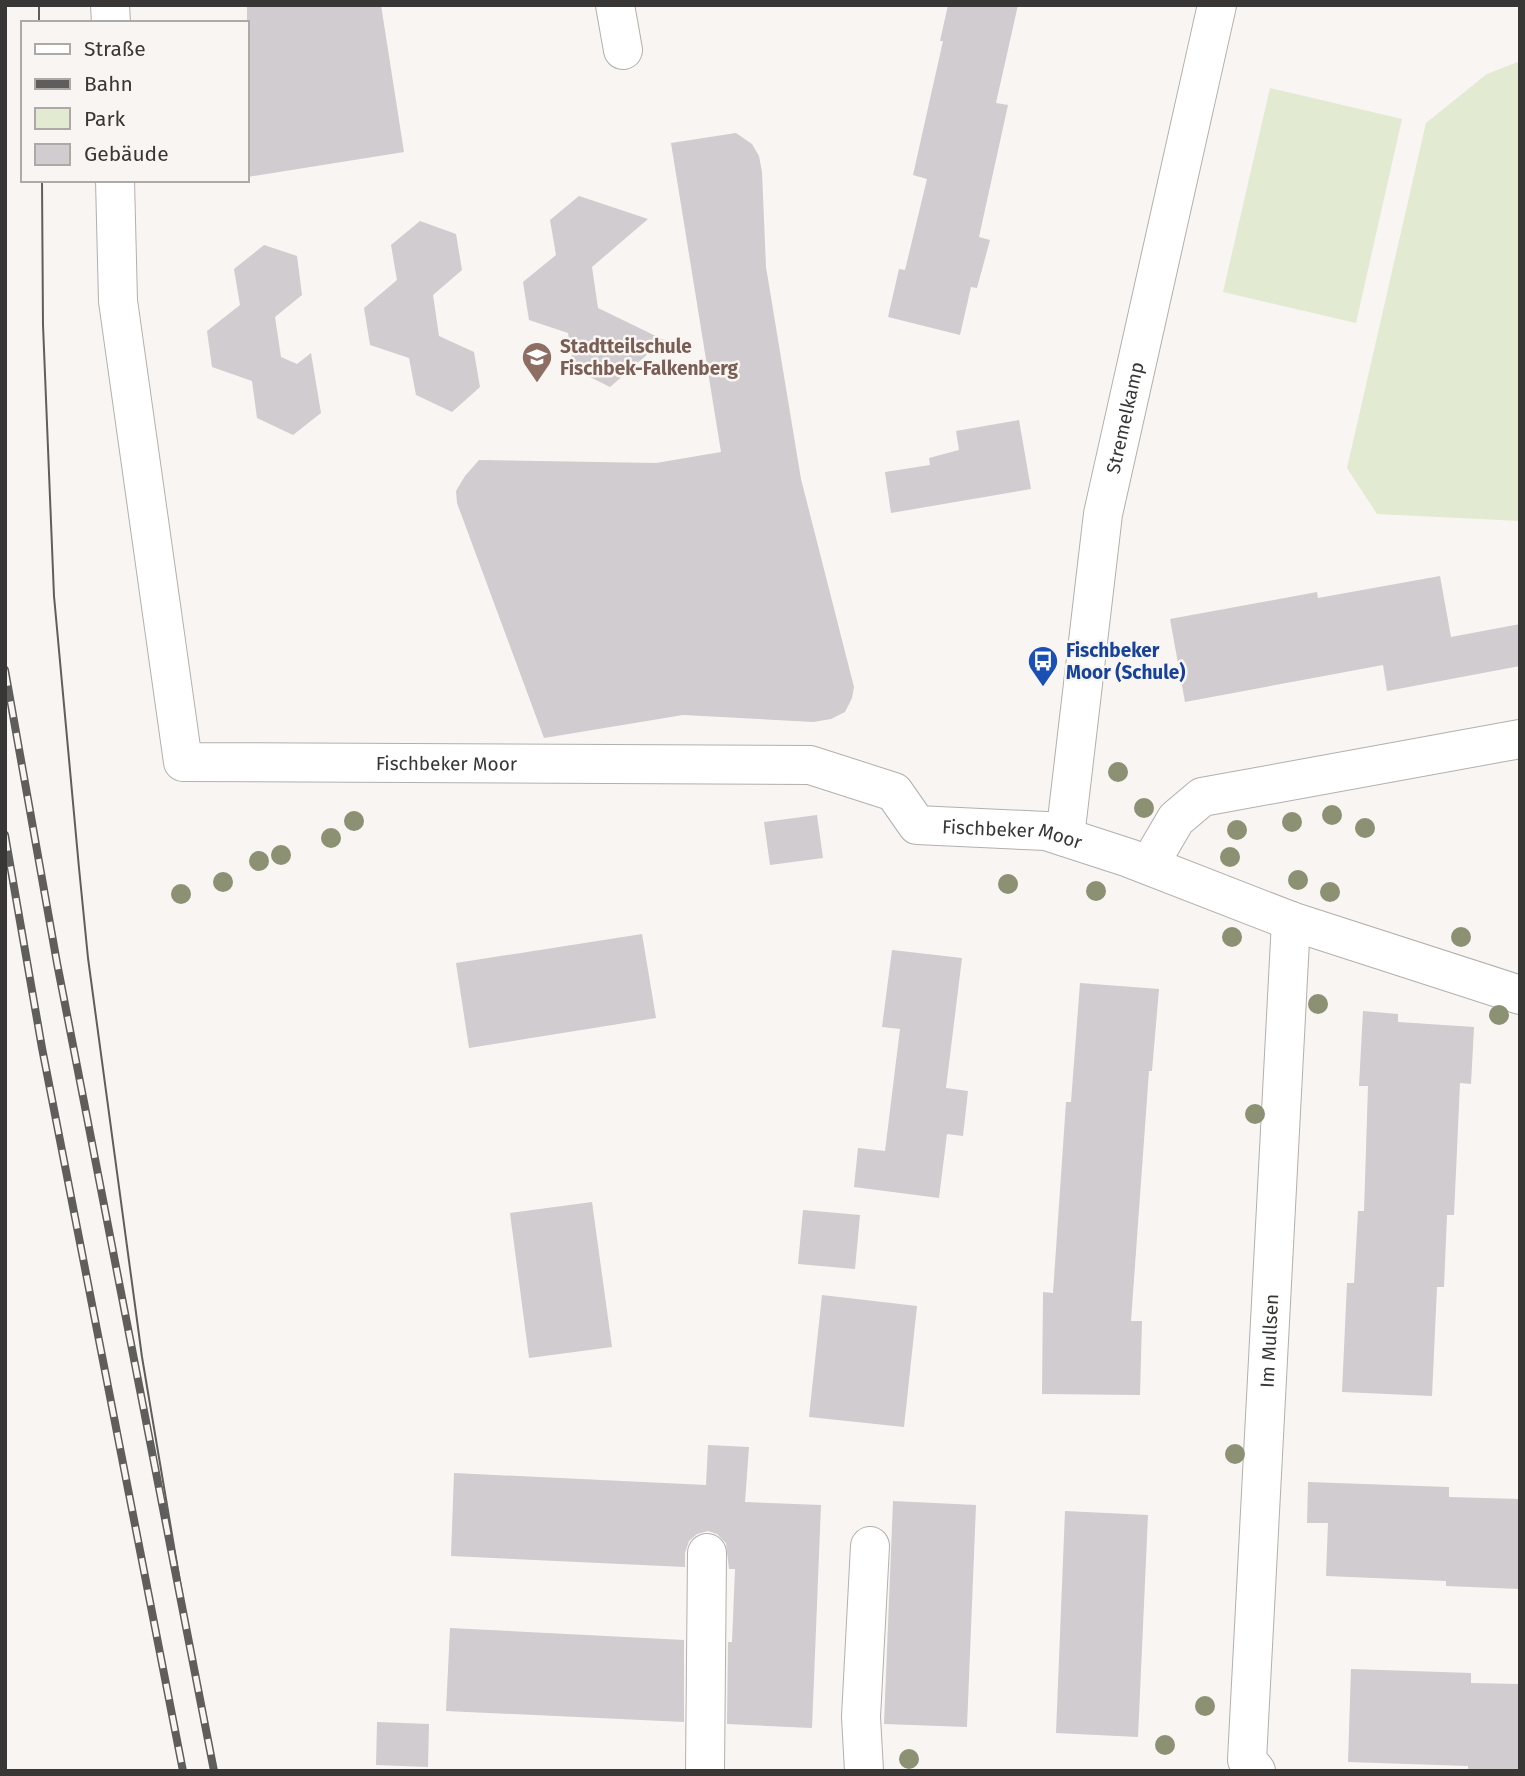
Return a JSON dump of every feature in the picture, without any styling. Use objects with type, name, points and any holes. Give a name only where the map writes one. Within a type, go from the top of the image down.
[{"type":"street","points":[[615,5],[623,50]]},
{"type":"street","name":"Stremelkamp","points":[[1065,837],[1103,514],[1217,5]]},
{"type":"street","name":"Fischbeker Moor","points":[[115,182],[118,301],[183,762],[810,765],[894,792],[917,825],[1046,831],[1149,865],[1291,921],[1520,995]]},
{"type":"street","points":[[1149,865],[1176,819],[1202,797],[1520,739]]},
{"type":"street","name":"Im Mullsen","points":[[1245,1767],[1291,921]]},
{"type":"street","points":[[864,1771],[861,1717],[870,1546]]},
{"type":"street","points":[[705,1771],[707,1553]]},
{"type":"green space","points":[[1520,61],[1520,521],[1377,514],[1347,468],[1426,123],[1487,74]]},
{"type":"green space","points":[[1270,88],[1402,119],[1356,323],[1223,292]]},
{"type":"building","points":[[247,5],[381,5],[404,152],[248,177]]},
{"type":"building","points":[[948,5],[1018,5],[996,103],[1008,105],[979,237],[990,240],[977,288],[971,287],[960,335],[888,317],[899,269],[905,270],[927,179],[913,175],[943,41],[940,41]]},
{"type":"building","points":[[736,133],[752,144],[759,156],[766,267],[801,479],[854,687],[852,698],[845,712],[831,719],[813,722],[683,715],[544,738],[457,503],[456,491],[479,460],[656,463],[721,452],[671,143]]},
{"type":"building","points":[[579,196],[648,219],[592,267],[598,308],[664,340],[610,387],[574,369],[568,333],[529,320],[523,282],[556,255],[550,220]]},
{"type":"building","points":[[420,221],[456,234],[462,270],[433,295],[439,336],[474,352],[480,387],[452,412],[416,395],[409,358],[370,345],[364,308],[397,280],[391,245]]},
{"type":"building","points":[[264,245],[297,256],[302,295],[275,317],[281,357],[297,364],[311,353],[321,413],[293,435],[257,418],[252,381],[212,367],[207,331],[240,305],[234,269]]},
{"type":"building","points":[[1019,420],[1031,489],[891,513],[885,472],[930,465],[929,458],[959,450],[956,431]]},
{"type":"building","points":[[1440,576],[1451,637],[1520,624],[1520,666],[1387,691],[1383,665],[1185,702],[1170,619],[1317,592],[1318,598]]},
{"type":"building","points":[[817,815],[823,858],[770,865],[764,822]]},
{"type":"building","points":[[642,934],[656,1018],[469,1048],[456,963]]},
{"type":"building","points":[[892,950],[962,958],[946,1088],[968,1091],[963,1136],[947,1134],[939,1198],[854,1187],[858,1148],[885,1151],[900,1029],[882,1027]]},
{"type":"building","points":[[1080,983],[1159,989],[1152,1071],[1149,1071],[1131,1321],[1142,1321],[1140,1395],[1042,1394],[1043,1292],[1053,1293],[1066,1102],[1071,1102]]},
{"type":"building","points":[[1363,1011],[1398,1014],[1398,1022],[1474,1027],[1471,1084],[1460,1083],[1454,1215],[1447,1215],[1444,1287],[1437,1287],[1432,1396],[1342,1392],[1347,1283],[1354,1283],[1358,1211],[1364,1211],[1368,1086],[1359,1086]]},
{"type":"building","points":[[592,1202],[612,1347],[529,1358],[510,1213]]},
{"type":"building","points":[[803,1210],[860,1215],[855,1269],[798,1264]]},
{"type":"building","points":[[822,1295],[917,1306],[904,1427],[809,1417]]},
{"type":"building","points":[[708,1445],[749,1447],[745,1502],[821,1505],[812,1728],[727,1724],[728,1642],[732,1642],[735,1569],[729,1569],[726,1543],[717,1534],[708,1531],[697,1534],[689,1541],[685,1553],[685,1567],[451,1556],[454,1473],[706,1485]]},
{"type":"building","points":[[1308,1482],[1449,1487],[1449,1497],[1520,1499],[1520,1589],[1446,1586],[1446,1581],[1326,1576],[1328,1523],[1307,1523]]},
{"type":"building","points":[[893,1501],[976,1505],[967,1727],[884,1724]]},
{"type":"building","points":[[1065,1511],[1148,1515],[1138,1737],[1056,1733]]},
{"type":"building","points":[[450,1628],[684,1640],[684,1722],[446,1711]]},
{"type":"building","points":[[1351,1669],[1471,1673],[1471,1683],[1520,1684],[1520,1771],[1468,1771],[1468,1766],[1348,1762]]},
{"type":"building","points":[[377,1722],[429,1724],[428,1767],[376,1765]]},
{"type":"tram line","points":[[39,5],[39,21]]},
{"type":"tram line","points":[[42,182],[43,325],[54,596],[88,958],[142,1357],[199,1694]]},
{"type":"railway","points":[[5,670],[57,963],[214,1771]]},
{"type":"railway","points":[[5,835],[42,1048],[183,1771]]},
{"type":"place","name":"Stadtteilschule Fischbek-Falkenberg","points":[[537,384]]},
{"type":"place","name":"Fischbeker Moor (Schule)","points":[[1043,688]]}]
